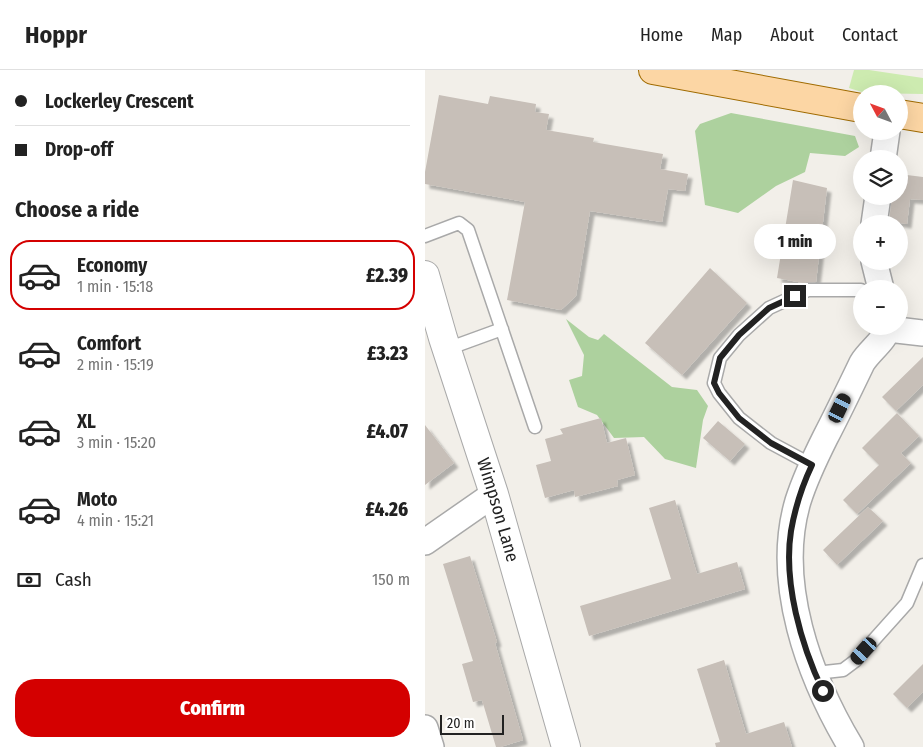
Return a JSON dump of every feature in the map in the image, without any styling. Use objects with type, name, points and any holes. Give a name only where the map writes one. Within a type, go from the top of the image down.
[{"type":"main road","points":[[653,70],[853,107]]},
{"type":"main road","points":[[908,116],[923,118]]},
{"type":"street","name":"Wimpson Lane","points":[[426,281],[494,494],[566,747]]},
{"type":"street","points":[[908,331],[923,333]]},
{"type":"street","points":[[851,747],[816,677],[796,614],[790,568],[791,532],[798,501],[812,465],[862,363],[886,335]]},
{"type":"street","points":[[425,542],[494,494]]},
{"type":"street","points":[[425,728],[431,747]]},
{"type":"lane","points":[[425,236],[459,223],[468,230],[535,428]]},
{"type":"lane","points":[[812,465],[771,443],[739,418],[719,393],[714,383],[720,358],[739,335],[769,308],[809,290],[853,290]]},
{"type":"lane","points":[[447,349],[502,329]]},
{"type":"lane","points":[[816,677],[825,672],[843,670],[855,661],[907,603],[923,565]]},
{"type":"green space","points":[[854,70],[869,70],[923,78],[923,94],[908,94],[908,85],[853,85],[853,89],[849,88]]},
{"type":"green space","points":[[731,113],[853,136],[853,140],[856,140],[859,147],[845,156],[810,153],[805,172],[776,186],[738,213],[705,205],[695,131],[700,124]]},
{"type":"green space","points":[[566,319],[589,337],[598,340],[604,334],[672,387],[697,390],[708,406],[703,420],[696,468],[665,459],[644,437],[614,438],[597,415],[578,407],[569,380],[582,376],[584,355]]},
{"type":"building","points":[[439,95],[488,104],[490,96],[536,104],[535,112],[549,114],[546,130],[594,138],[593,142],[663,154],[660,169],[688,174],[685,191],[668,189],[662,222],[590,211],[576,296],[561,310],[507,300],[525,202],[425,184],[425,172]]},
{"type":"building","points":[[908,175],[923,177],[923,200],[910,199],[908,216],[890,215],[891,205],[908,205]]},
{"type":"building","points":[[793,180],[827,188],[816,282],[803,283],[777,278]]},
{"type":"building","points":[[710,268],[747,303],[682,375],[645,343]]},
{"type":"building","points":[[923,357],[923,385],[896,411],[882,397]]},
{"type":"building","points":[[897,413],[919,436],[901,453],[911,463],[857,514],[843,500],[879,465],[862,448]]},
{"type":"building","points":[[601,418],[607,443],[626,438],[635,475],[617,480],[618,486],[575,497],[574,490],[545,498],[536,465],[551,461],[545,439],[563,434],[560,429]]},
{"type":"building","points":[[718,421],[745,444],[730,461],[703,438]]},
{"type":"building","points":[[425,425],[454,463],[425,485]]},
{"type":"building","points":[[675,500],[697,574],[737,562],[745,589],[589,636],[580,606],[671,579],[649,508]]},
{"type":"building","points":[[868,507],[883,521],[837,565],[823,550]]},
{"type":"building","points":[[470,556],[497,642],[495,643],[523,740],[500,747],[496,747],[482,700],[473,702],[462,664],[473,661],[443,564]]},
{"type":"building","points":[[724,660],[746,734],[784,722],[792,747],[716,747],[715,743],[720,742],[697,669]]},
{"type":"building","points":[[923,664],[923,692],[907,708],[893,694]]},
{"type":"route","points":[[795,296],[769,308],[739,335],[720,358],[714,383],[719,393],[739,418],[771,443],[812,465],[798,501],[791,532],[790,568],[796,614],[809,658],[823,691]]}]
